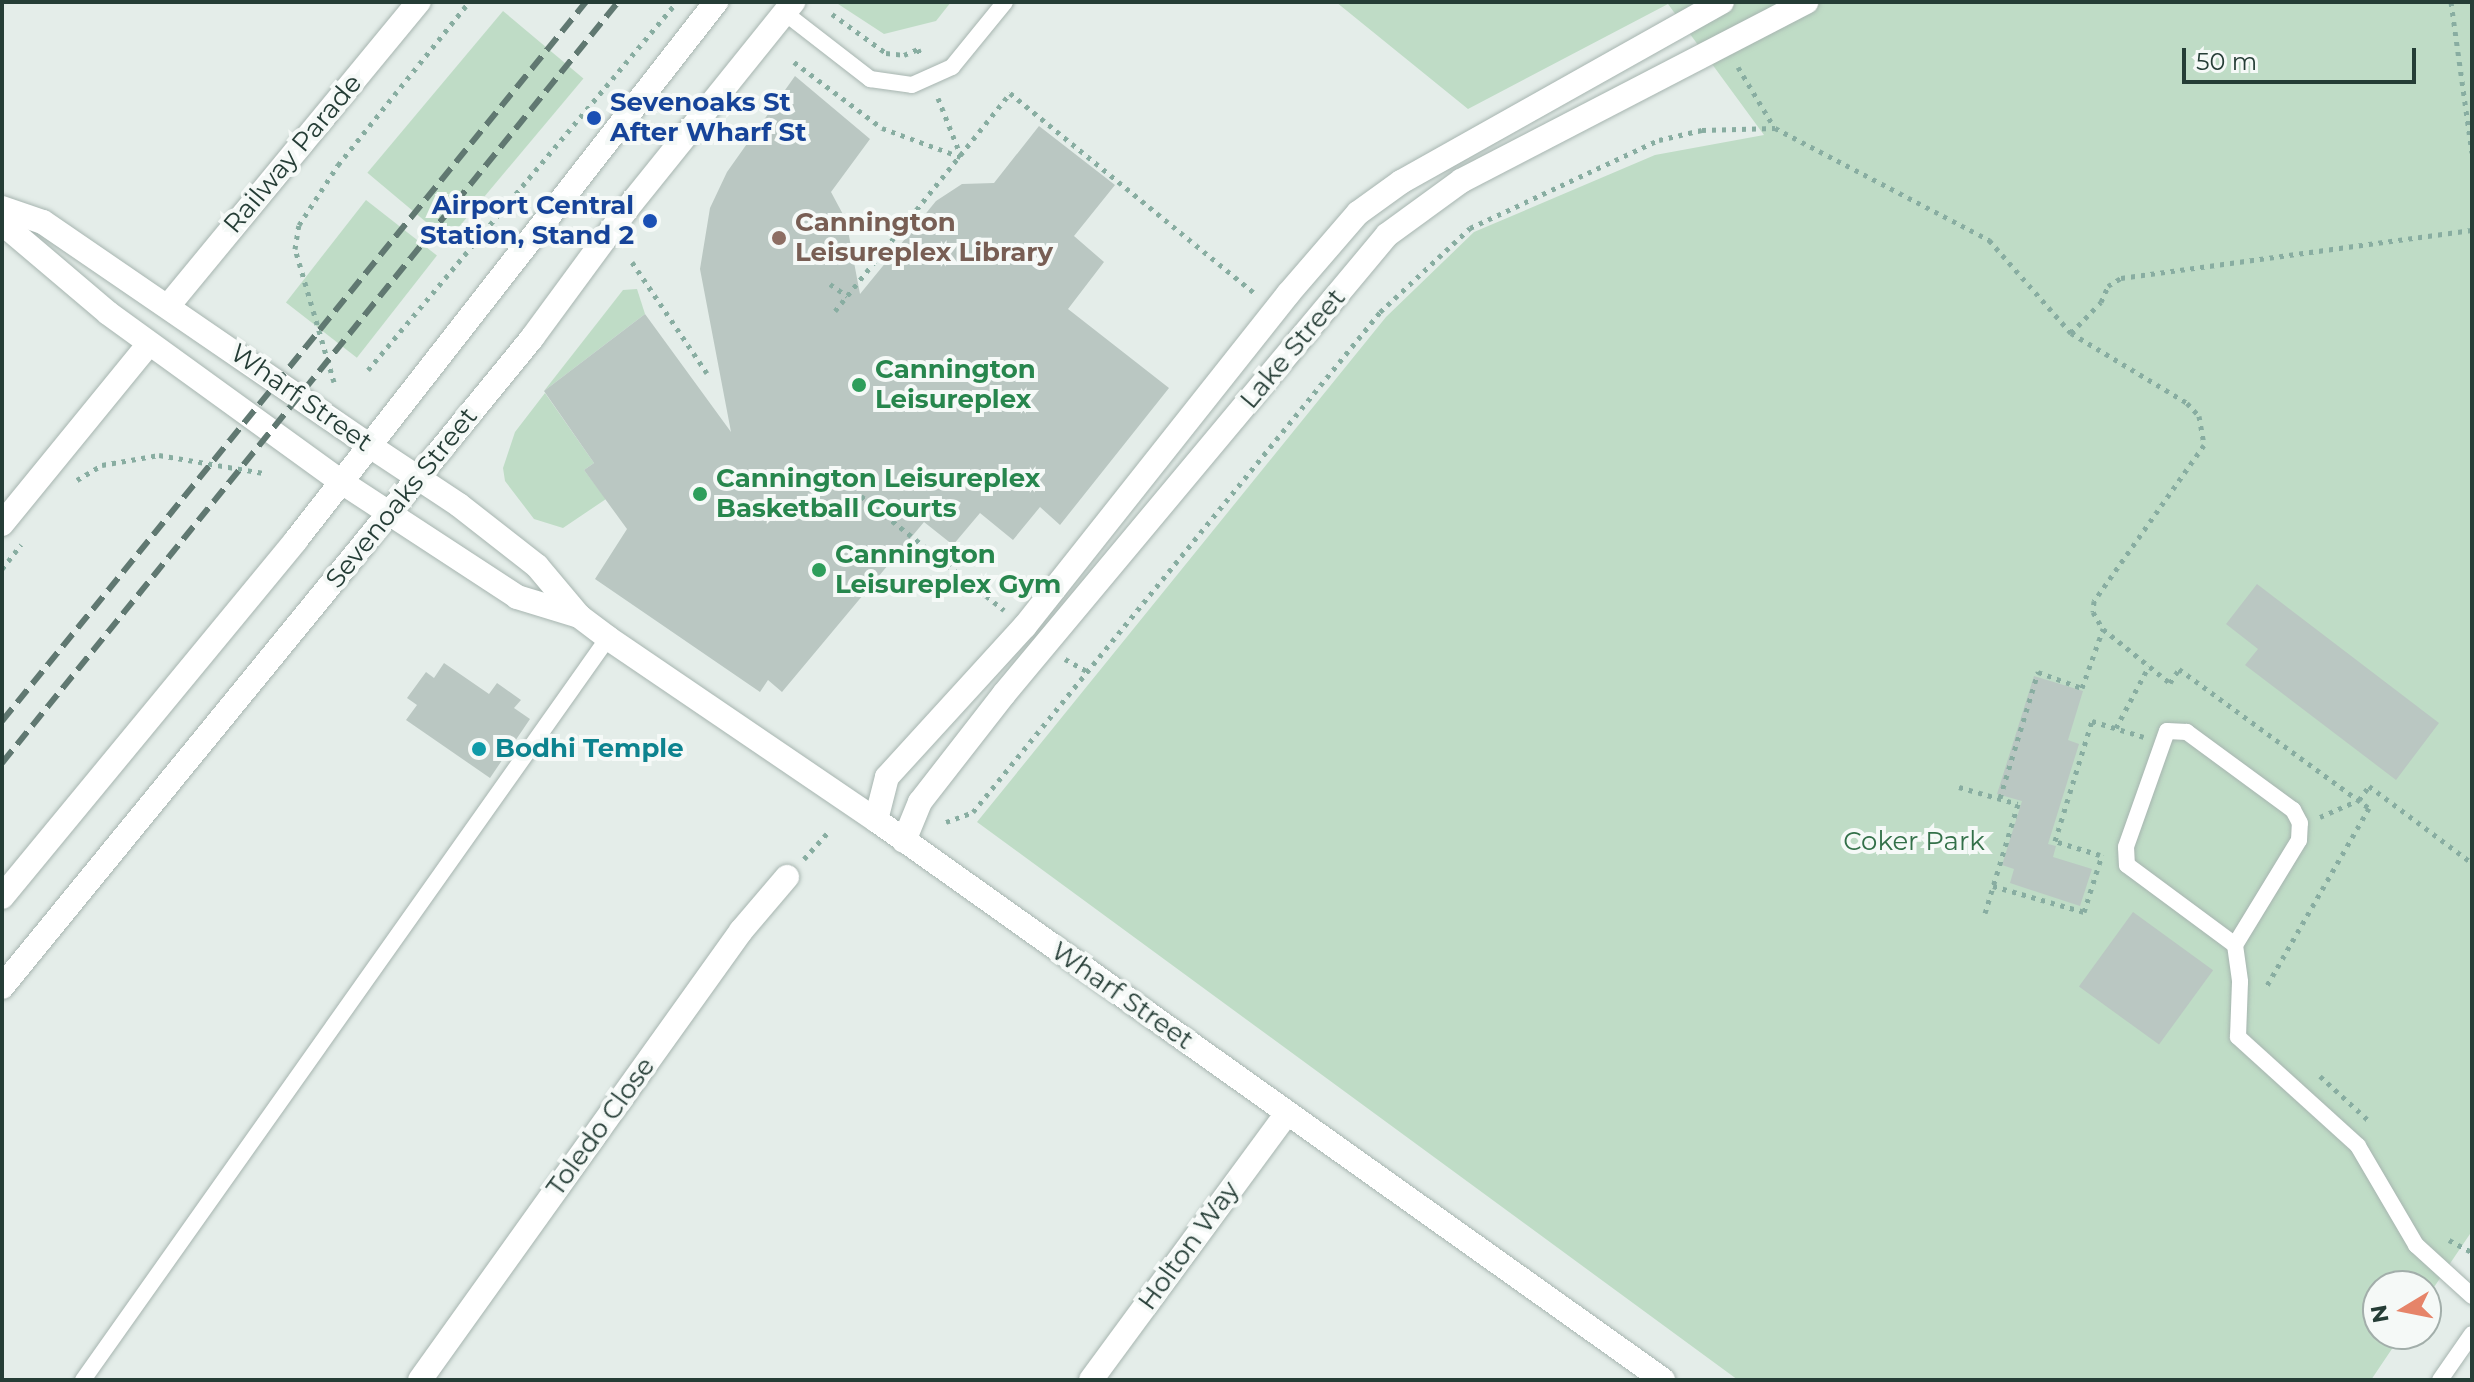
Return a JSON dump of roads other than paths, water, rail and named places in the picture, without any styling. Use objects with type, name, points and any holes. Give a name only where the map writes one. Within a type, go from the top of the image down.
[{"type":"street","name":"Railway Parade","points":[[168,306],[419,2]]},
{"type":"street","points":[[2,897],[340,481],[716,2]]},
{"type":"street","name":"Lake Street","points":[[876,820],[887,777],[1025,626],[1288,294],[1358,213],[1401,182],[1722,2]]},
{"type":"street","name":"Lake Street","points":[[904,841],[920,802],[1004,694],[1387,235],[1461,181],[1806,2]]},
{"type":"street","name":"Sevenoaks Street","points":[[2,987],[420,477],[789,8]]},
{"type":"street","name":"Wharf Street","points":[[2,208],[43,222],[420,477],[537,566],[579,616],[608,638],[876,820],[1663,1380]]},
{"type":"street","name":"Wharf Street","points":[[2,223],[149,344],[340,481],[517,597],[579,616]]},
{"type":"street","points":[[2,524],[149,344]]},
{"type":"street","name":"Toledo Close","points":[[420,1380],[741,931],[787,877]]},
{"type":"street","name":"Holton Way","points":[[1091,1380],[1287,1113]]},
{"type":"lane","points":[[789,8],[870,79],[912,85],[952,67],[1005,2]]},
{"type":"lane","points":[[83,1380],[608,638]]},
{"type":"lane","points":[[2235,945],[2134,871],[2124,858],[2160,742],[2167,731],[2187,732],[2293,810],[2300,823],[2299,840],[2235,945],[2240,982],[2238,1037],[2358,1146],[2416,1245],[2472,1296]]},
{"type":"lane","points":[[2440,1380],[2472,1334]]},
{"type":"railway","points":[[2,721],[586,2]]},
{"type":"railway","points":[[2,763],[618,2]]},
{"type":"place","name":"Sevenoaks St After Wharf St","points":[[594,118]]},
{"type":"place","name":"Airport Central Station, Stand 2","points":[[650,221]]},
{"type":"place","name":"Cannington Leisureplex Library","points":[[779,238]]},
{"type":"place","name":"Cannington Leisureplex","points":[[859,385]]},
{"type":"place","name":"Cannington Leisureplex Basketball Courts","points":[[700,494]]},
{"type":"place","name":"Cannington Leisureplex Gym","points":[[819,570]]},
{"type":"place","name":"Bodhi Temple","points":[[479,749]]},
{"type":"park label","name":"Coker Park","points":[[1914,842]]}]
